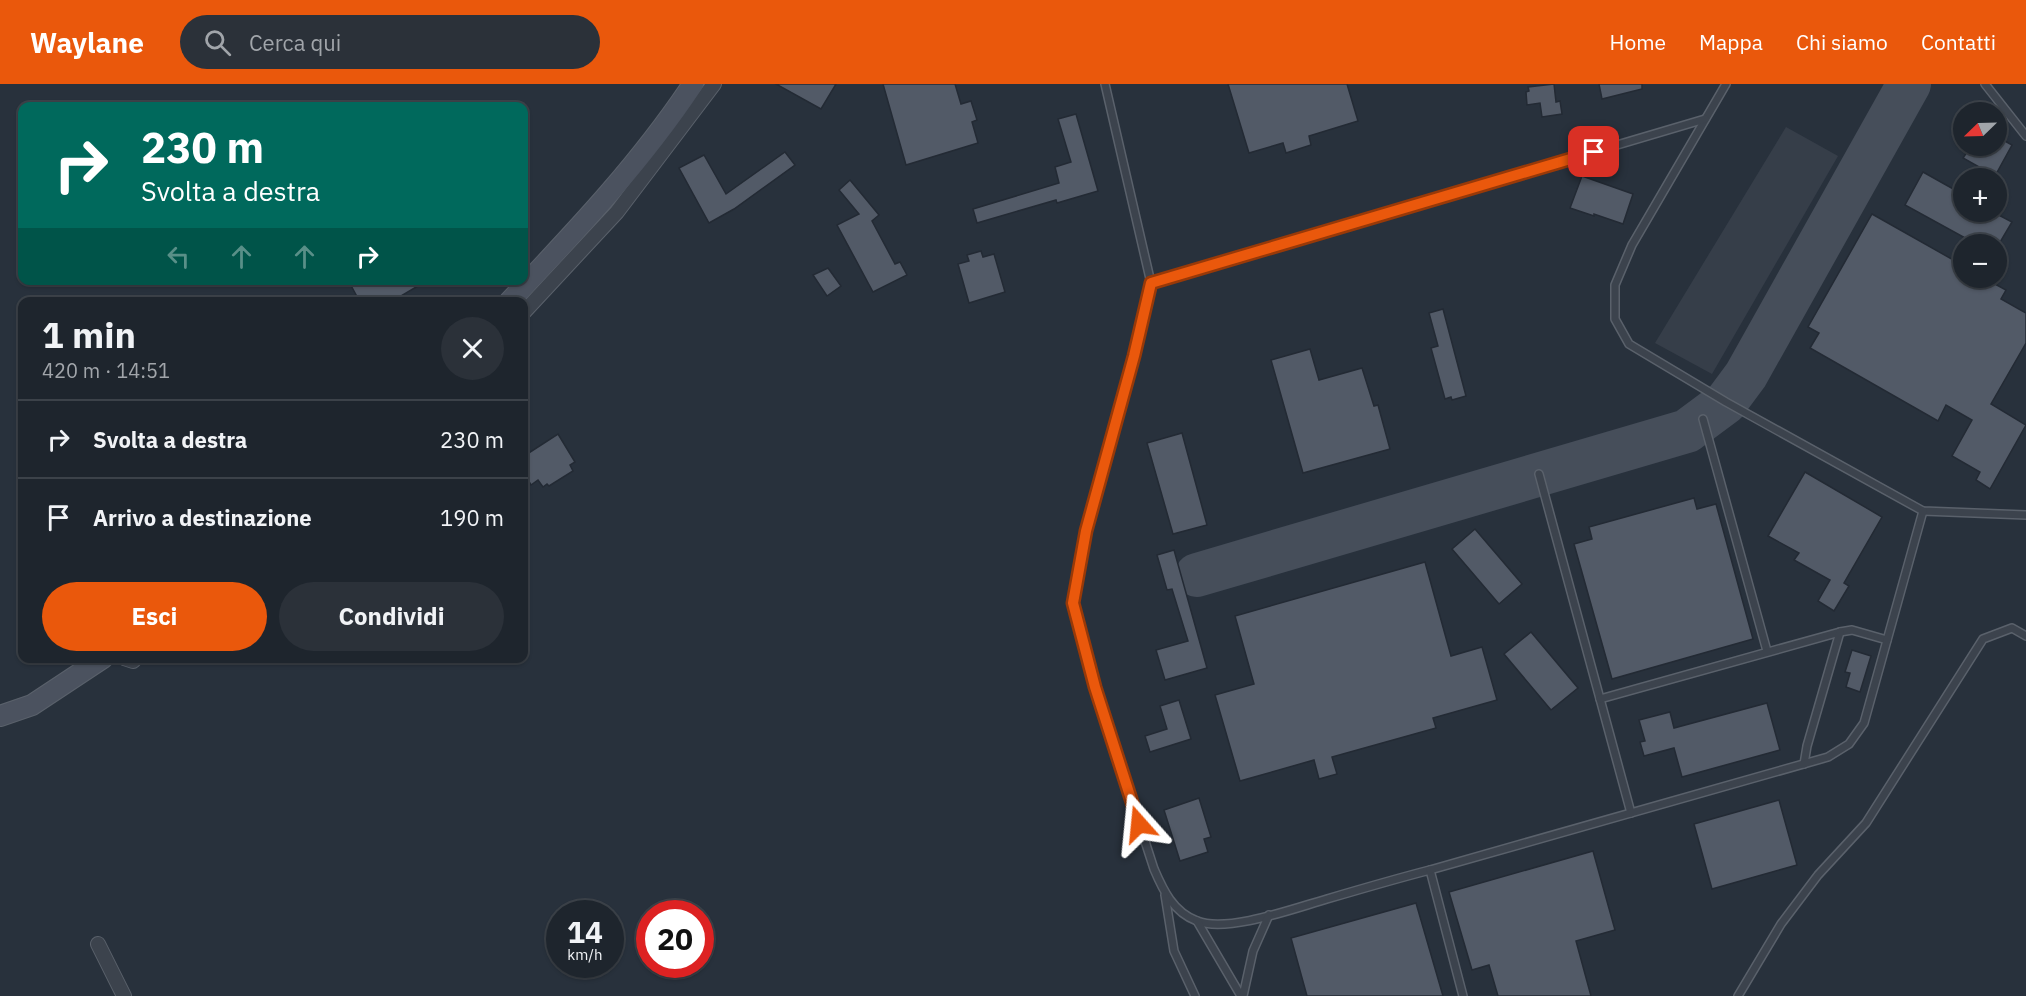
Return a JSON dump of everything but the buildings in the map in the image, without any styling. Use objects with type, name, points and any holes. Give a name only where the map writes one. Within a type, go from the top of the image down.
[{"type":"main road","points":[[528,282],[607,198],[654,140],[693,84]]},
{"type":"main road","points":[[514,297],[525,285]]},
{"type":"main road","points":[[0,725],[95,663]]},
{"type":"main road","points":[[0,716],[32,705]]},
{"type":"street","points":[[528,308],[617,212],[714,84]]},
{"type":"street","points":[[98,944],[124,996]]},
{"type":"lane","points":[[1106,84],[1151,283],[1134,356],[1086,531],[1073,603],[1095,687],[1154,869],[1165,895],[1174,951],[1195,996]]},
{"type":"lane","points":[[1726,84],[1632,245],[1615,285],[1615,319],[1629,344],[1726,402],[1923,511],[2026,515]]},
{"type":"lane","points":[[1984,84],[2026,136]]},
{"type":"lane","points":[[1151,283],[1705,119]]},
{"type":"lane","points":[[1703,419],[1767,651]]},
{"type":"lane","points":[[1539,474],[1631,813]]},
{"type":"lane","points":[[1165,895],[1181,912],[1197,921],[1222,924],[1269,915],[1828,758],[1849,744],[1864,723],[1923,511]]},
{"type":"lane","points":[[1738,996],[1781,924],[1818,875],[1866,824],[1983,639],[2012,628],[2026,636]]},
{"type":"lane","points":[[1600,699],[1840,632],[1852,630],[1887,640]]},
{"type":"lane","points":[[1804,764],[1807,746],[1840,632]]},
{"type":"lane","points":[[1430,870],[1463,996]]},
{"type":"lane","points":[[1242,996],[1253,951],[1269,915]]},
{"type":"lane","points":[[1197,921],[1242,996]]},
{"type":"shaded area","points":[[1786,127],[1838,156],[1712,374],[1655,343]]},
{"type":"taxiway","points":[[1197,575],[1687,431],[1726,402],[1746,375],[1909,84]]},
{"type":"route","points":[[1139,824],[1095,687],[1073,603],[1086,531],[1134,356],[1151,283],[1594,152]]}]
